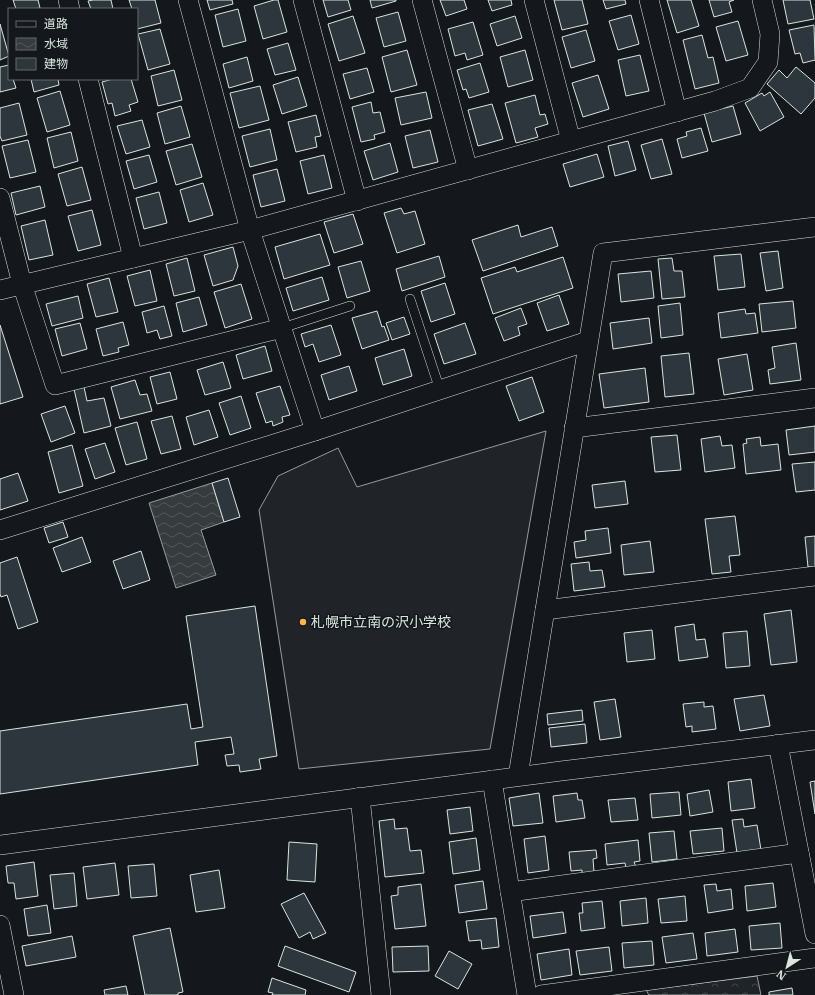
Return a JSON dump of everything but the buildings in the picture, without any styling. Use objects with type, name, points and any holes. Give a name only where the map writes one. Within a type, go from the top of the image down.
[{"type":"street","points":[[188,0],[250,230],[315,431]]},
{"type":"street","points":[[303,0],[357,200]]},
{"type":"street","points":[[422,0],[468,170]]},
{"type":"street","points":[[534,0],[571,141]]},
{"type":"street","points":[[649,0],[677,112]]},
{"type":"street","points":[[0,290],[250,230],[677,112],[715,101],[750,88],[768,62],[770,34],[762,0]]},
{"type":"street","points":[[88,80],[133,258]]},
{"type":"street","points":[[0,198],[22,284],[55,385],[282,328]]},
{"type":"street","points":[[518,776],[603,253],[815,226]]},
{"type":"street","points":[[0,530],[315,431],[588,342]]},
{"type":"street","points":[[574,428],[815,398]]},
{"type":"street","points":[[545,610],[815,576]]},
{"type":"street","points":[[0,845],[518,776],[815,740]]},
{"type":"street","points":[[778,744],[815,934]]},
{"type":"street","points":[[492,780],[527,995]]},
{"type":"street","points":[[360,797],[381,995]]},
{"type":"street","points":[[510,892],[799,853]]},
{"type":"street","points":[[0,925],[14,995]]},
{"type":"street","points":[[541,995],[634,989],[815,958]]},
{"type":"lane","points":[[410,299],[440,390]]},
{"type":"lane","points":[[282,328],[350,306]]},
{"type":"green space","points":[[546,431],[490,749],[299,769],[259,510],[278,476],[338,448],[357,487]]},
{"type":"green space","points":[[757,976],[761,995],[649,995],[646,990]]},
{"type":"water","points":[[212,483],[224,522],[201,530],[216,575],[176,588],[149,503]]},
{"type":"place","name":"札幌市立南の沢小学校","points":[[303,622]]}]
